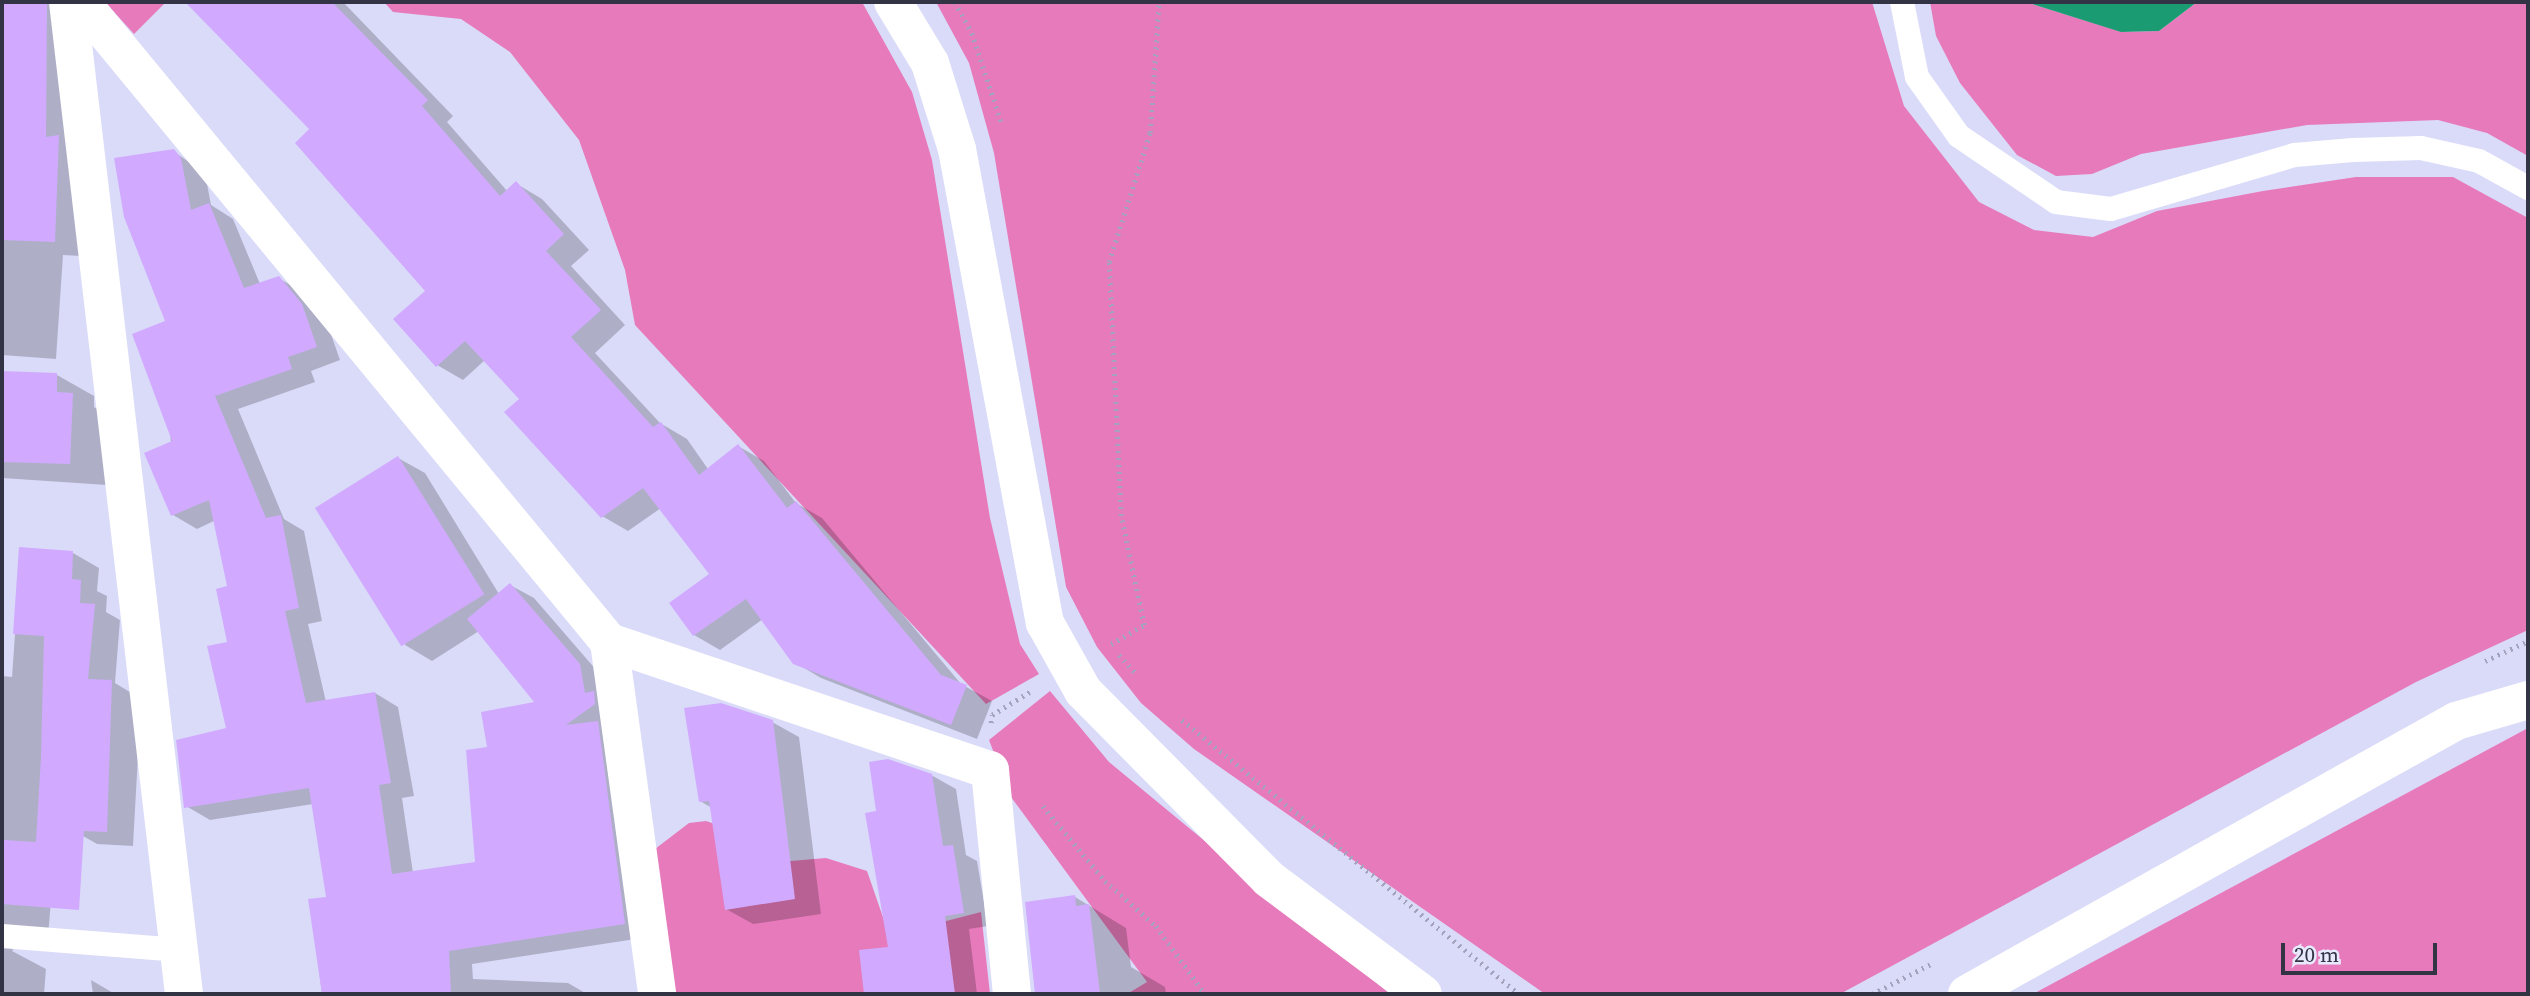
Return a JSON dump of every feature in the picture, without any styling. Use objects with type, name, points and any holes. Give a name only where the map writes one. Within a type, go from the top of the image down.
[{"type":"street","points":[[68,2],[184,994]]},
{"type":"street","points":[[81,2],[609,642],[657,994]]},
{"type":"street","points":[[893,2],[930,63],[957,149],[1045,623],[1069,668],[1083,691],[1269,879],[1423,994]]},
{"type":"street","points":[[609,642],[990,770],[1012,994]]},
{"type":"street","points":[[1967,994],[2456,721],[2528,700]]},
{"type":"lane","points":[[1902,2],[1917,77],[1959,136],[2056,202],[2111,209],[2295,155],[2420,148],[2479,161],[2528,188]]},
{"type":"lane","points":[[2,936],[179,950]]},
{"type":"path","points":[[955,2],[977,46],[1003,132]]},
{"type":"path","points":[[1159,2],[1150,133],[1109,262],[1121,516],[1144,625],[992,715],[990,770],[1020,779],[1105,881],[1156,926],[1205,994]]},
{"type":"path","points":[[1105,636],[1146,684]]},
{"type":"path","points":[[1174,713],[1519,994]]},
{"type":"shaded area","points":[[105,2],[166,2],[134,34]]},
{"type":"shaded area","points":[[384,2],[862,2],[912,92],[932,160],[990,518],[1020,644],[1039,674],[986,704],[635,325],[625,270],[579,140],[510,52],[461,19],[393,12]]},
{"type":"shaded area","points":[[936,2],[1872,2],[1904,106],[1979,202],[2034,230],[2093,237],[2157,211],[2263,191],[2356,177],[2453,177],[2528,218],[2528,630],[2416,682],[1840,994],[1545,994],[1194,749],[1141,703],[1097,647],[1066,587],[994,153],[969,63]]},
{"type":"shaded area","points":[[1930,2],[2026,2],[2122,32],[2159,31],[2197,2],[2528,2],[2528,156],[2487,133],[2438,120],[2307,125],[2141,154],[2092,174],[2056,176],[2017,155],[1960,83],[1936,36]]},
{"type":"shaded area","points":[[2026,2],[2197,2],[2159,31],[2121,32]]},
{"type":"shaded area","points":[[1050,691],[1109,762],[1390,994],[1127,994],[1147,982],[1011,797],[989,740]]},
{"type":"shaded area","points":[[2528,728],[2528,994],[2033,994]]},
{"type":"shaded area","points":[[706,821],[739,832],[779,862],[826,858],[867,871],[885,923],[919,928],[981,912],[990,994],[675,994],[655,849],[689,823]]},
{"type":"building","points":[[2,2],[47,2],[46,137],[59,135],[55,242],[2,240]]},
{"type":"building","points":[[185,2],[332,2],[428,100],[422,106],[500,196],[516,181],[564,234],[546,251],[601,310],[571,337],[653,427],[661,422],[699,475],[738,444],[787,508],[796,501],[941,675],[967,685],[951,725],[793,664],[746,599],[693,636],[669,603],[709,574],[643,488],[601,518],[504,412],[519,399],[465,341],[436,367],[393,319],[425,291],[295,143],[309,129]]},
{"type":"building","points":[[174,149],[181,158],[191,210],[209,203],[244,288],[279,276],[302,304],[317,347],[288,357],[292,369],[215,396],[266,518],[281,515],[299,608],[285,611],[306,703],[375,692],[391,783],[379,785],[392,874],[475,862],[466,750],[487,747],[481,712],[534,702],[467,619],[510,583],[580,664],[585,693],[594,691],[595,704],[566,725],[598,721],[625,924],[449,951],[451,994],[322,994],[308,899],[326,897],[309,788],[184,808],[176,740],[226,728],[207,646],[227,642],[216,589],[227,586],[209,500],[171,516],[144,453],[172,441],[132,334],[165,321],[124,217],[114,158]]},
{"type":"building","points":[[2,371],[57,373],[57,392],[73,393],[70,464],[3,462]]},
{"type":"building","points":[[398,456],[484,594],[401,646],[315,508]]},
{"type":"building","points":[[19,547],[73,551],[72,579],[81,580],[80,603],[95,604],[88,679],[112,680],[107,832],[84,831],[79,910],[2,904],[4,840],[36,842],[41,757],[44,636],[13,634]]},
{"type":"building","points":[[721,703],[773,720],[795,899],[725,910],[709,801],[699,802],[684,708]]},
{"type":"building","points":[[888,759],[932,774],[943,846],[953,845],[964,913],[945,916],[955,994],[864,994],[859,950],[888,947],[865,813],[876,811],[869,762]]},
{"type":"building","points":[[1075,895],[1076,906],[1089,904],[1100,994],[1035,994],[1025,902]]}]
